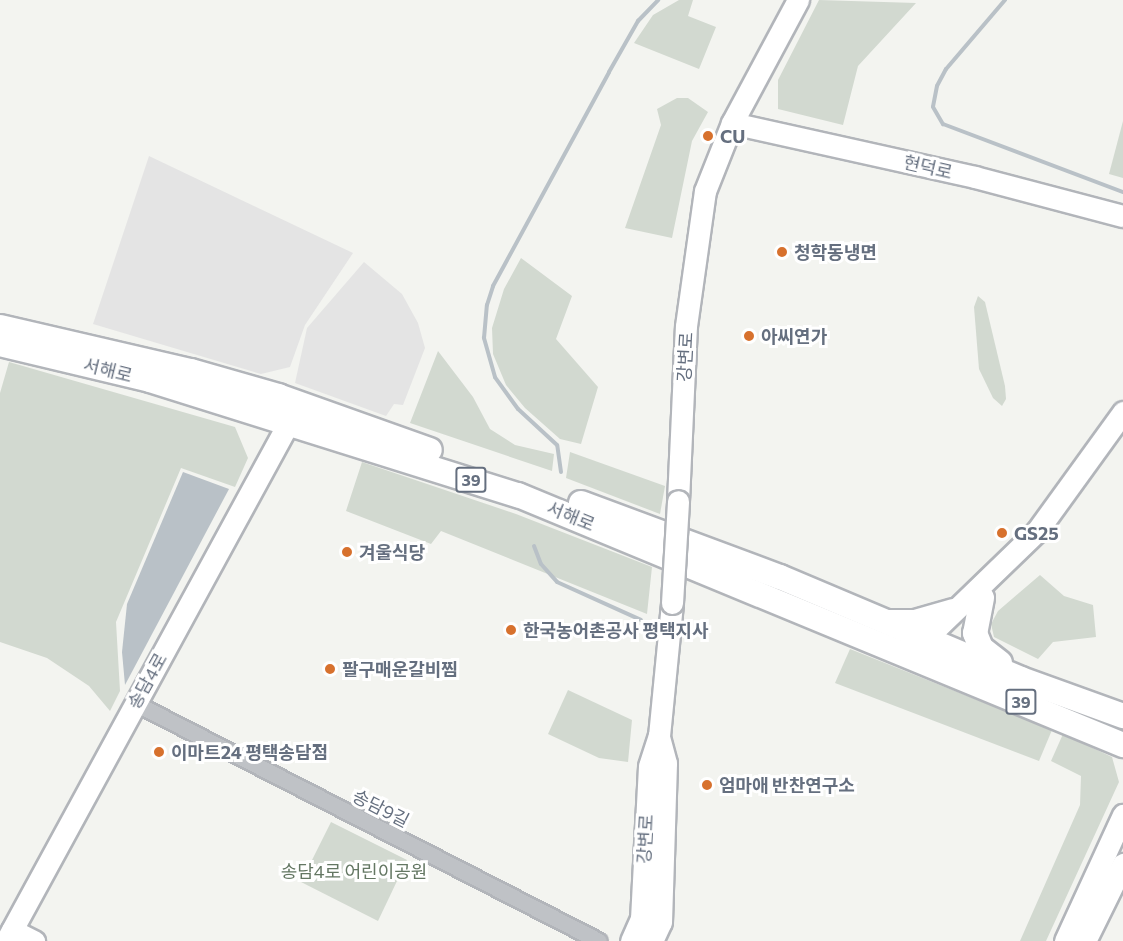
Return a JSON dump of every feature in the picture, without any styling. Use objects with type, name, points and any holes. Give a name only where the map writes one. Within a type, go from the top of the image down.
[{"type":"main road","name":"서해로","points":[[0,327],[87,345],[278,396],[609,514],[881,619],[922,648],[1123,745]]},
{"type":"main road","name":"서해로","points":[[0,344],[150,380],[518,495],[922,648],[1021,679],[1123,716]]},
{"type":"main road","points":[[975,599],[977,641],[1021,679]]},
{"type":"street","name":"강변로","points":[[632,941],[641,918],[649,766],[659,736],[672,603],[692,273],[705,191],[732,123],[798,0]]},
{"type":"street","name":"현덕로","points":[[732,123],[975,177],[1123,216]]},
{"type":"street","points":[[881,619],[933,616],[975,599],[1055,510],[1123,411]]},
{"type":"street","points":[[922,648],[1045,539],[1073,505],[1123,422]]},
{"type":"street","name":"송담4로","points":[[19,938],[141,706],[296,424]]},
{"type":"street","name":"송담9길","points":[[141,706],[598,941]]},
{"type":"street","name":"강변로","points":[[652,941],[661,922],[666,786],[666,763],[659,736]]},
{"type":"street","points":[[1065,941],[1123,815]]},
{"type":"street","points":[[1085,941],[1123,864]]},
{"type":"shaded area","points":[[149,156],[353,253],[305,325],[290,367],[261,374],[93,324]]},
{"type":"shaded area","points":[[364,262],[402,294],[418,323],[425,348],[403,405],[394,404],[386,416],[295,383],[307,328]]},
{"type":"shaded area","points":[[183,472],[229,489],[125,685],[122,652],[127,604]]},
{"type":"green space","points":[[679,0],[693,0],[688,16],[716,27],[699,69],[634,43],[653,15]]},
{"type":"green space","points":[[819,0],[916,3],[858,66],[843,125],[778,109],[778,80]]},
{"type":"green space","points":[[677,98],[688,98],[708,112],[692,141],[672,238],[625,228],[661,125],[657,109]]},
{"type":"green space","points":[[1123,121],[1123,178],[1109,174]]},
{"type":"green space","points":[[521,258],[572,296],[556,339],[598,387],[581,444],[560,439],[525,408],[506,385],[493,354],[492,328],[504,289]]},
{"type":"green space","points":[[978,296],[985,302],[1005,386],[1006,399],[1002,406],[993,398],[979,369],[974,307]]},
{"type":"green space","points":[[438,351],[473,397],[490,429],[515,445],[554,454],[552,471],[410,423]]},
{"type":"green space","points":[[9,362],[235,427],[248,458],[235,487],[181,468],[116,622],[120,691],[110,711],[89,686],[47,658],[0,642],[0,393]]},
{"type":"green space","points":[[570,452],[665,486],[660,514],[566,478]]},
{"type":"green space","points":[[362,462],[516,514],[652,567],[647,614],[441,531],[431,544],[346,511]]},
{"type":"green space","points":[[1040,575],[1064,596],[1093,605],[1096,637],[1053,642],[1038,659],[994,637],[991,624],[998,611]]},
{"type":"green space","points":[[850,649],[1052,730],[1039,761],[835,683]]},
{"type":"green space","points":[[568,690],[632,720],[628,762],[599,758],[548,734]]},
{"type":"green space","points":[[1063,734],[1112,757],[1119,782],[1046,941],[1020,941],[1080,805],[1081,776],[1051,761]]},
{"type":"green space","name":"송담4로 어린이공원","points":[[331,822],[407,860],[378,921],[301,882]]},
{"type":"waterway","points":[[561,472],[557,445],[518,409],[495,377],[484,338],[487,305],[493,286],[609,72],[638,21],[658,0]]},
{"type":"waterway","points":[[1005,0],[946,69],[937,86],[933,107],[943,124],[1123,192]]},
{"type":"waterway","points":[[534,546],[541,564],[557,582],[641,620]]},
{"type":"place","name":"CU","points":[[708,136]]},
{"type":"place","name":"청학동냉면","points":[[782,252]]},
{"type":"place","name":"아씨연가","points":[[749,336]]},
{"type":"place","name":"GS25","points":[[1002,533]]},
{"type":"place","name":"겨울식당","points":[[347,552]]},
{"type":"place","name":"한국농어촌공사 평택지사","points":[[511,630]]},
{"type":"place","name":"팔구매운갈비찜","points":[[330,669]]},
{"type":"place","name":"이마트24 평택송담점","points":[[159,752]]},
{"type":"place","name":"엄마애 반찬연구소","points":[[707,785]]}]
